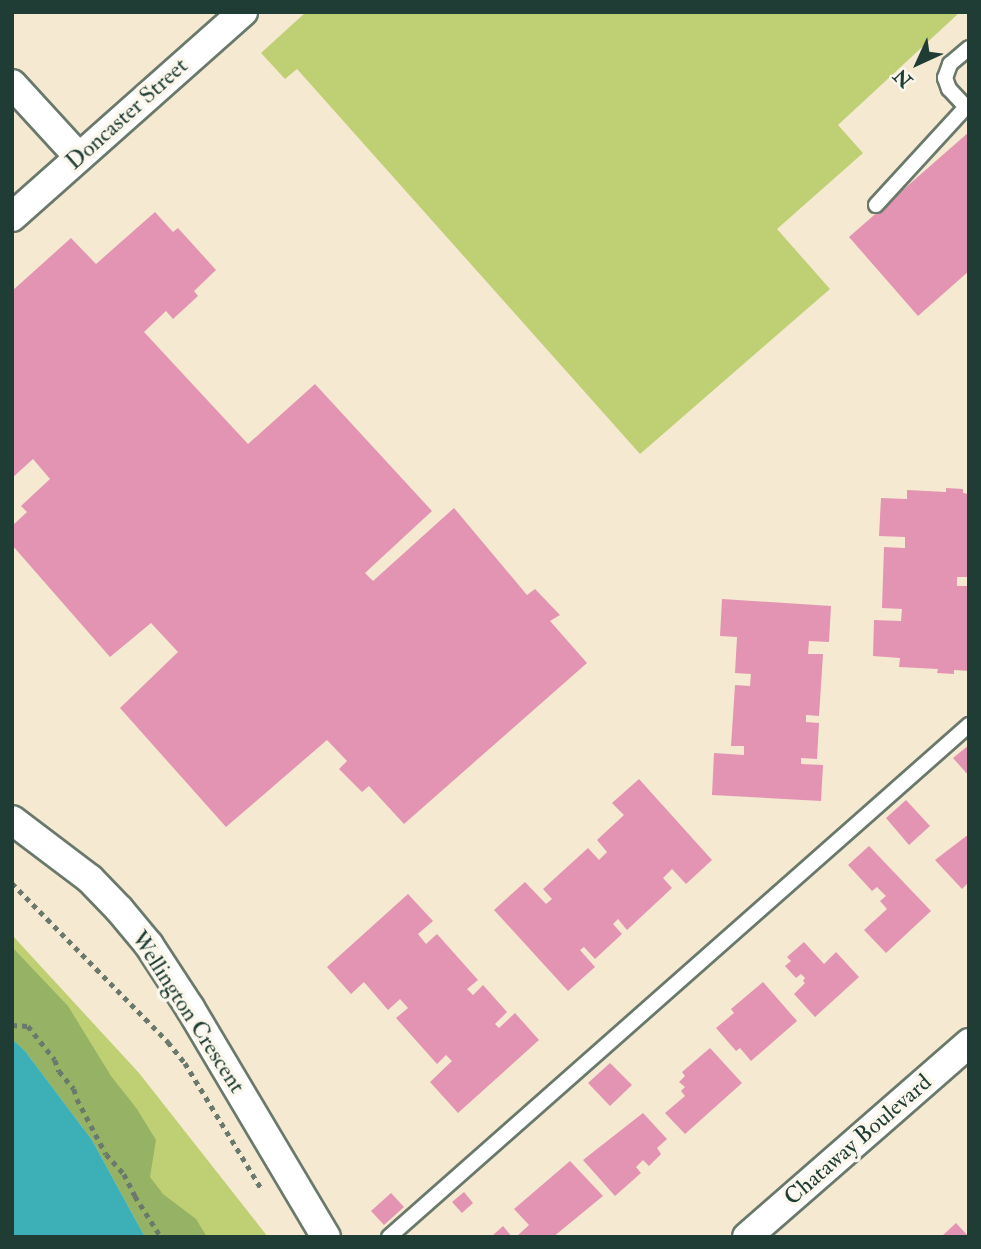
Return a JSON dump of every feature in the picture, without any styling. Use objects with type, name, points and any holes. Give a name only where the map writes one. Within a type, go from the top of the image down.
[{"type":"street","name":"Doncaster Street","points":[[12,217],[243,12]]},
{"type":"street","points":[[12,83],[79,157]]},
{"type":"street","name":"Wellington Crescent","points":[[12,820],[90,879],[149,946],[190,1008],[326,1237]]},
{"type":"street","name":"Chataway Boulevard","points":[[747,1237],[969,1043]]},
{"type":"lane","points":[[876,205],[967,106],[949,89],[945,79],[950,64],[969,48]]},
{"type":"lane","points":[[389,1237],[969,725]]},
{"type":"path","points":[[12,883],[168,1042],[185,1063],[263,1192]]},
{"type":"path","points":[[12,1025],[28,1026],[55,1060],[59,1071],[75,1089],[76,1099],[106,1154],[124,1174],[161,1237]]},
{"type":"green space","points":[[306,12],[960,12],[838,125],[863,153],[777,229],[830,289],[640,454],[297,69],[285,79],[261,53]]},
{"type":"green space","points":[[12,935],[139,1073],[268,1237],[145,1237],[92,1140],[25,1051],[12,1039]]},
{"type":"green space","points":[[12,947],[68,1006],[111,1076],[137,1109],[156,1140],[150,1177],[163,1194],[196,1219],[207,1237],[145,1237],[92,1140],[25,1051],[12,1039]]},
{"type":"water","points":[[12,1039],[25,1051],[92,1140],[145,1237],[12,1237]]},
{"type":"building","points":[[969,132],[969,271],[918,316],[849,237]]},
{"type":"building","points":[[155,212],[173,232],[178,228],[216,270],[194,291],[198,296],[173,319],[166,311],[144,332],[248,444],[315,384],[432,511],[365,573],[373,581],[454,508],[527,595],[535,589],[560,615],[550,621],[587,663],[404,824],[369,786],[362,792],[339,769],[347,761],[327,740],[226,827],[120,708],[178,652],[151,623],[110,657],[12,545],[12,526],[27,512],[21,506],[50,479],[33,459],[12,478],[12,291],[71,238],[96,264]]},
{"type":"building","points":[[946,488],[963,489],[963,493],[969,494],[969,577],[957,577],[957,586],[969,586],[969,671],[954,670],[954,674],[937,673],[938,669],[899,667],[900,658],[873,656],[874,620],[901,621],[902,609],[882,608],[884,547],[905,548],[905,537],[879,536],[881,498],[907,499],[907,490],[946,492]]},
{"type":"building","points":[[722,599],[831,606],[829,642],[809,641],[808,654],[823,654],[819,716],[806,715],[806,722],[819,723],[817,759],[801,758],[801,764],[823,765],[821,801],[712,795],[714,753],[744,755],[744,746],[731,746],[735,685],[750,686],[751,674],[735,673],[737,637],[720,636]]},
{"type":"building","points":[[969,745],[969,776],[953,758]]},
{"type":"building","points":[[639,779],[712,860],[686,884],[672,869],[663,878],[672,888],[627,930],[618,919],[613,924],[622,934],[595,959],[584,947],[580,950],[595,967],[568,991],[494,910],[525,882],[546,904],[552,899],[543,889],[588,848],[599,860],[607,852],[597,840],[624,815],[612,803]]},
{"type":"building","points":[[906,800],[930,826],[909,845],[886,818]]},
{"type":"building","points":[[969,834],[969,882],[962,889],[935,860]]},
{"type":"building","points":[[869,846],[931,911],[886,953],[864,930],[887,909],[880,901],[886,896],[877,887],[872,891],[848,865]]},
{"type":"building","points":[[408,894],[433,921],[418,934],[426,944],[437,934],[478,980],[467,989],[473,995],[483,985],[507,1012],[495,1024],[499,1028],[515,1013],[539,1040],[458,1113],[430,1082],[452,1061],[446,1055],[437,1064],[396,1018],[408,1008],[400,999],[388,1010],[364,982],[351,994],[327,967]]},
{"type":"building","points":[[804,942],[824,964],[836,952],[859,977],[815,1017],[794,994],[805,983],[805,978],[801,974],[796,978],[785,966],[791,961],[787,957]]},
{"type":"building","points":[[763,982],[797,1021],[751,1061],[740,1048],[736,1051],[716,1028],[734,1013],[731,1009]]},
{"type":"building","points":[[710,1048],[742,1083],[685,1134],[665,1113],[685,1096],[681,1091],[685,1087],[679,1082],[685,1076],[682,1072]]},
{"type":"building","points":[[610,1063],[632,1085],[610,1106],[588,1083]]},
{"type":"building","points":[[643,1113],[667,1139],[657,1148],[661,1154],[649,1166],[643,1160],[636,1167],[641,1173],[615,1196],[583,1160]]},
{"type":"building","points":[[570,1161],[603,1196],[553,1237],[516,1237],[529,1225],[514,1209]]},
{"type":"building","points":[[464,1192],[473,1203],[462,1213],[452,1202]]},
{"type":"building","points":[[391,1193],[404,1207],[384,1225],[371,1211]]},
{"type":"building","points":[[956,1223],[969,1237],[941,1237]]},
{"type":"building","points":[[503,1226],[512,1237],[491,1237]]}]
